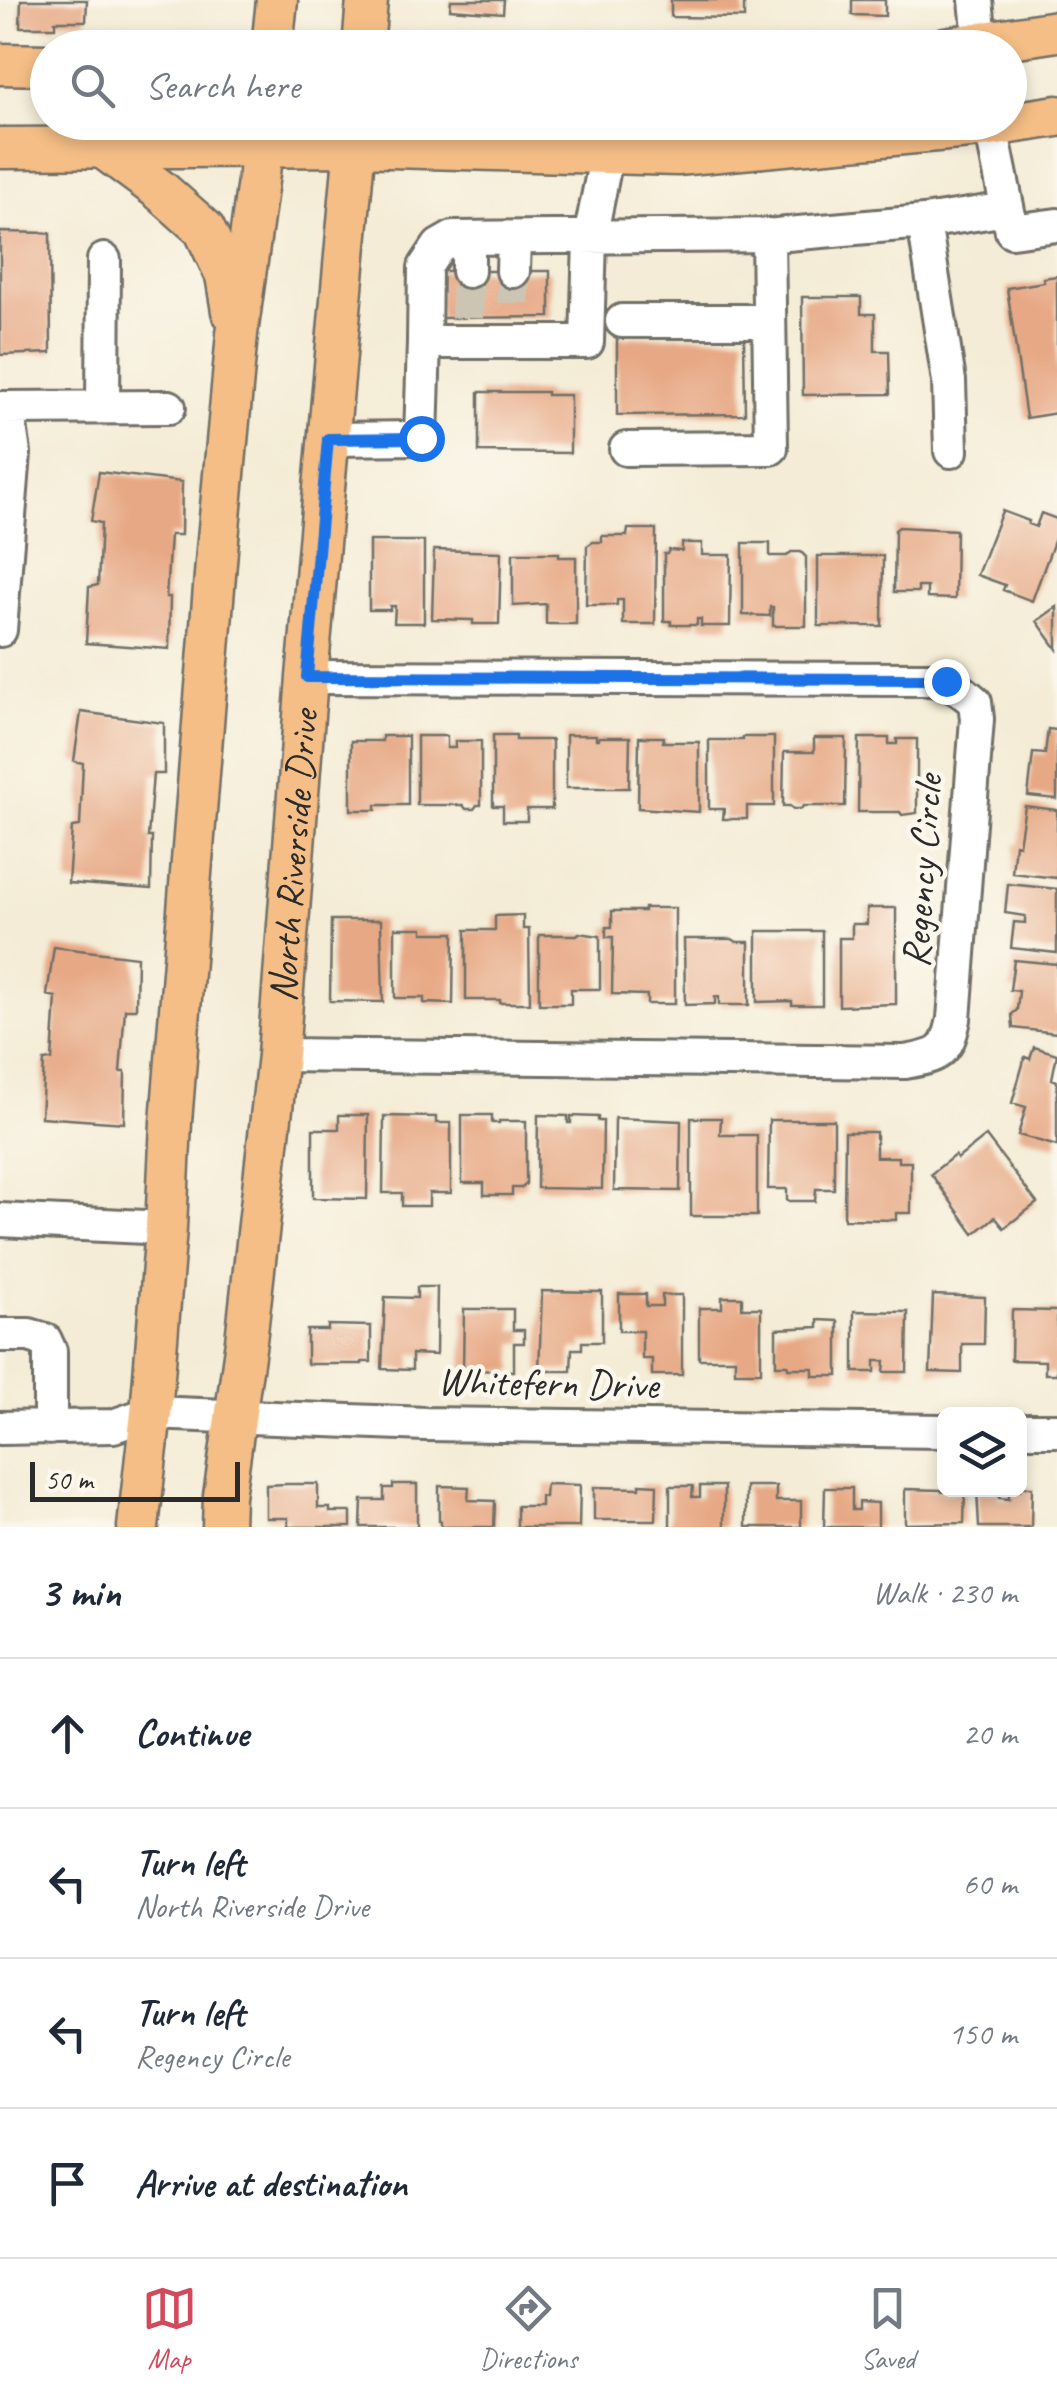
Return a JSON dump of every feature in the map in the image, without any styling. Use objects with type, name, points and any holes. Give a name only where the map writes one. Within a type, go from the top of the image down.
[{"type":"main road","points":[[274,30],[277,0]]},
{"type":"main road","points":[[364,30],[367,0]]},
{"type":"main road","points":[[1027,36],[1057,31]]},
{"type":"main road","points":[[0,64],[30,65]]},
{"type":"main road","points":[[1027,120],[1057,116]]},
{"type":"main road","points":[[0,148],[104,148],[196,140]]},
{"type":"main road","points":[[138,1527],[166,1228],[217,550],[237,334],[264,140]]},
{"type":"main road","name":"North Riverside Drive","points":[[222,1527],[278,1056],[307,677],[355,140]]},
{"type":"main road","points":[[432,140],[608,154],[677,155],[829,140]]},
{"type":"main road","points":[[104,148],[204,229],[226,275],[237,334]]},
{"type":"street","points":[[971,30],[976,0]]},
{"type":"street","points":[[994,140],[1012,231],[1057,225]]},
{"type":"street","points":[[424,342],[467,330],[513,330],[586,342],[590,238],[608,154]]},
{"type":"street","points":[[328,439],[421,438],[425,267],[439,246],[454,238],[768,235],[924,222],[1007,209]]},
{"type":"street","points":[[924,222],[950,381],[951,451]]},
{"type":"street","points":[[626,449],[771,448],[768,235]]},
{"type":"street","points":[[468,238],[468,271]]},
{"type":"street","points":[[513,271],[514,238]]},
{"type":"street","points":[[103,407],[104,260]]},
{"type":"street","points":[[622,322],[769,320]]},
{"type":"street","points":[[0,411],[169,407]]},
{"type":"street","points":[[0,411],[10,426],[14,453],[5,496],[0,630]]},
{"type":"street","name":"Regency Circle","points":[[278,1056],[905,1062],[942,1052],[950,1038],[957,981],[976,719],[975,702],[946,681],[307,677]]},
{"type":"street","points":[[11,1220],[166,1228]]},
{"type":"street","points":[[0,1335],[29,1335],[45,1340],[50,1352],[50,1428]]},
{"type":"street","name":"Whitefern Drive","points":[[0,1428],[112,1426],[150,1413],[426,1424],[937,1431]]},
{"type":"street","points":[[1027,1430],[1057,1430]]},
{"type":"building","points":[[21,0],[87,0],[86,21],[55,21],[55,27],[20,27]]},
{"type":"building","points":[[451,0],[504,0],[503,13],[450,9]]},
{"type":"building","points":[[671,0],[744,0],[744,18],[671,17]]},
{"type":"building","points":[[852,0],[885,0],[885,16],[852,15]]},
{"type":"building","points":[[0,232],[50,233],[51,353],[0,355]]},
{"type":"building","points":[[439,271],[550,271],[550,317],[439,318]]},
{"type":"building","points":[[1057,276],[1057,413],[1026,418],[1007,288]]},
{"type":"building","points":[[802,297],[861,297],[861,314],[875,314],[875,351],[889,351],[890,394],[803,395]]},
{"type":"building","points":[[744,336],[745,414],[617,415],[617,337]]},
{"type":"building","points":[[479,392],[570,395],[570,453],[479,452]]},
{"type":"building","points":[[99,472],[182,482],[181,535],[170,535],[166,597],[170,597],[169,649],[86,643],[89,587],[98,585],[101,523],[91,521]]},
{"type":"building","points":[[1002,511],[1036,527],[1041,513],[1057,519],[1056,536],[1032,601],[977,575]]},
{"type":"building","points":[[628,529],[656,529],[655,624],[623,624],[623,600],[617,600],[617,605],[586,605],[587,546],[602,542],[602,536],[627,536]]},
{"type":"building","points":[[895,530],[956,530],[955,599],[927,598],[927,587],[918,587],[918,592],[894,592]]},
{"type":"building","points":[[369,541],[424,541],[424,623],[394,623],[395,606],[390,606],[390,610],[369,610]]},
{"type":"building","points":[[682,543],[702,543],[702,555],[731,555],[730,626],[701,626],[701,619],[697,619],[697,625],[671,625],[671,621],[664,621],[664,554],[669,550],[682,551]]},
{"type":"building","points":[[743,543],[770,543],[770,556],[801,552],[806,557],[806,626],[773,626],[773,607],[770,616],[743,615]]},
{"type":"building","points":[[434,550],[501,552],[499,624],[432,619]]},
{"type":"building","points":[[513,553],[576,557],[576,624],[546,624],[546,604],[513,606]]},
{"type":"building","points":[[818,556],[883,556],[882,626],[818,626]]},
{"type":"building","points":[[1057,607],[1057,649],[1037,621]]},
{"type":"building","points":[[81,712],[164,723],[164,774],[153,774],[148,837],[152,837],[151,889],[68,883],[72,827],[80,826],[83,763],[74,761]]},
{"type":"building","points":[[1048,729],[1057,730],[1057,799],[1028,796],[1033,753],[1045,754]]},
{"type":"building","points":[[493,735],[516,735],[516,740],[552,740],[552,809],[527,809],[527,821],[503,821],[503,806],[493,806]]},
{"type":"building","points":[[566,735],[596,735],[596,739],[630,737],[629,788],[566,788]]},
{"type":"building","points":[[382,736],[408,736],[408,805],[351,810],[351,741],[382,741]]},
{"type":"building","points":[[417,736],[447,736],[447,748],[455,748],[455,741],[481,741],[481,805],[466,809],[463,805],[417,805]]},
{"type":"building","points":[[639,737],[699,742],[699,812],[638,808]]},
{"type":"building","points":[[774,737],[774,806],[747,806],[747,819],[723,819],[724,809],[709,809],[709,740]]},
{"type":"building","points":[[814,738],[846,738],[845,806],[783,806],[784,752],[814,752]]},
{"type":"building","points":[[859,738],[889,738],[889,744],[897,744],[897,739],[917,739],[917,813],[858,812]]},
{"type":"building","points":[[1025,806],[1057,810],[1057,878],[1012,873]]},
{"type":"building","points":[[1008,884],[1057,889],[1057,953],[1011,948],[1014,922],[1025,923],[1025,916],[1005,913]]},
{"type":"building","points":[[675,908],[675,1004],[647,1004],[647,995],[612,994],[613,937],[606,937],[606,927],[612,927],[612,911]]},
{"type":"building","points":[[867,908],[896,908],[896,1004],[839,1006],[839,938],[852,938],[852,924],[867,924]]},
{"type":"building","points":[[523,915],[523,929],[529,929],[530,1003],[466,1000],[466,930],[495,930],[495,916]]},
{"type":"building","points":[[331,920],[381,920],[383,1002],[330,1001]]},
{"type":"building","points":[[395,928],[454,933],[453,1004],[395,998]]},
{"type":"building","points":[[757,931],[822,931],[822,1005],[757,1002]]},
{"type":"building","points":[[539,935],[600,936],[600,989],[571,989],[571,1004],[539,1004]]},
{"type":"building","points":[[684,939],[749,942],[749,1005],[719,1005],[719,997],[715,997],[715,1004],[685,1005]]},
{"type":"building","points":[[54,947],[137,957],[136,1009],[125,1009],[120,1072],[125,1072],[124,1123],[41,1117],[44,1061],[52,1060],[56,997],[47,995]]},
{"type":"building","points":[[1014,960],[1057,964],[1057,1033],[1013,1028],[1012,1014],[1017,1010],[1019,991],[1010,990]]},
{"type":"building","points":[[1034,1047],[1057,1054],[1052,1079],[1057,1081],[1057,1146],[1018,1135],[1026,1107],[1012,1103],[1025,1057],[1030,1059]]},
{"type":"building","points":[[339,1115],[368,1115],[367,1199],[313,1198],[313,1129],[339,1129]]},
{"type":"building","points":[[462,1115],[492,1115],[492,1123],[526,1121],[526,1184],[512,1188],[512,1195],[484,1195],[484,1183],[462,1183]]},
{"type":"building","points":[[538,1115],[568,1116],[568,1123],[571,1116],[598,1117],[598,1121],[603,1121],[602,1189],[537,1188]]},
{"type":"building","points":[[384,1116],[436,1117],[436,1123],[451,1123],[451,1193],[429,1193],[429,1206],[402,1206],[402,1193],[383,1193]]},
{"type":"building","points":[[615,1118],[681,1121],[680,1191],[614,1190]]},
{"type":"building","points":[[691,1118],[721,1118],[720,1135],[757,1135],[757,1216],[691,1216]]},
{"type":"building","points":[[769,1120],[834,1120],[834,1189],[816,1189],[815,1201],[787,1201],[787,1189],[768,1189]]},
{"type":"building","points":[[845,1132],[876,1132],[876,1157],[898,1157],[898,1162],[911,1162],[911,1213],[896,1213],[896,1220],[844,1219]]},
{"type":"building","points":[[986,1136],[1037,1203],[1004,1228],[995,1217],[974,1234],[931,1174]]},
{"type":"building","points":[[417,1287],[437,1287],[436,1355],[412,1354],[412,1370],[382,1369],[385,1297],[417,1298]]},
{"type":"building","points":[[542,1291],[602,1292],[602,1342],[582,1342],[582,1349],[572,1349],[571,1371],[539,1371]]},
{"type":"building","points":[[619,1294],[646,1294],[646,1306],[662,1306],[662,1295],[682,1295],[682,1375],[652,1375],[652,1359],[642,1359],[642,1331],[619,1331]]},
{"type":"building","points":[[933,1295],[985,1297],[984,1344],[962,1344],[962,1373],[930,1372]]},
{"type":"building","points":[[722,1297],[742,1297],[742,1308],[761,1308],[761,1372],[735,1372],[735,1359],[699,1359],[699,1308],[722,1308]]},
{"type":"building","points":[[464,1309],[513,1309],[513,1330],[524,1330],[524,1343],[514,1343],[514,1371],[463,1370]]},
{"type":"building","points":[[1012,1310],[1057,1311],[1057,1374],[1045,1374],[1045,1361],[1011,1360]]},
{"type":"building","points":[[854,1311],[908,1312],[907,1372],[884,1372],[885,1361],[875,1361],[875,1372],[854,1372]]},
{"type":"building","points":[[818,1320],[838,1321],[838,1376],[813,1376],[813,1368],[776,1365],[776,1329],[818,1327]]},
{"type":"building","points":[[328,1325],[371,1326],[371,1362],[307,1364],[307,1330],[328,1330]]},
{"type":"building","points":[[318,1484],[318,1508],[351,1512],[351,1527],[288,1527],[288,1518],[266,1518],[266,1485]]},
{"type":"building","points":[[393,1484],[417,1484],[417,1527],[361,1527],[362,1500],[384,1500],[384,1488],[393,1488]]},
{"type":"building","points":[[546,1484],[580,1485],[579,1527],[517,1527],[517,1506],[541,1506]]},
{"type":"building","points":[[640,1484],[657,1485],[656,1520],[594,1520],[594,1487],[640,1488]]},
{"type":"building","points":[[439,1486],[469,1487],[468,1500],[495,1501],[494,1527],[441,1527]]},
{"type":"building","points":[[670,1486],[693,1486],[692,1497],[700,1497],[700,1486],[724,1486],[724,1527],[670,1527]]},
{"type":"building","points":[[746,1486],[776,1486],[776,1501],[801,1501],[801,1527],[746,1527]]},
{"type":"building","points":[[1027,1487],[1032,1487],[1031,1527],[979,1527],[977,1497],[1027,1497]]},
{"type":"building","points":[[825,1488],[852,1488],[852,1510],[859,1510],[859,1502],[878,1503],[878,1527],[824,1527]]},
{"type":"building","points":[[905,1489],[937,1490],[937,1497],[965,1497],[964,1523],[905,1524]]},
{"type":"tunnel","points":[[467,318],[468,271]]},
{"type":"tunnel","points":[[513,271],[513,317]]},
{"type":"route","points":[[421,438],[328,439],[307,677],[946,681]]}]
